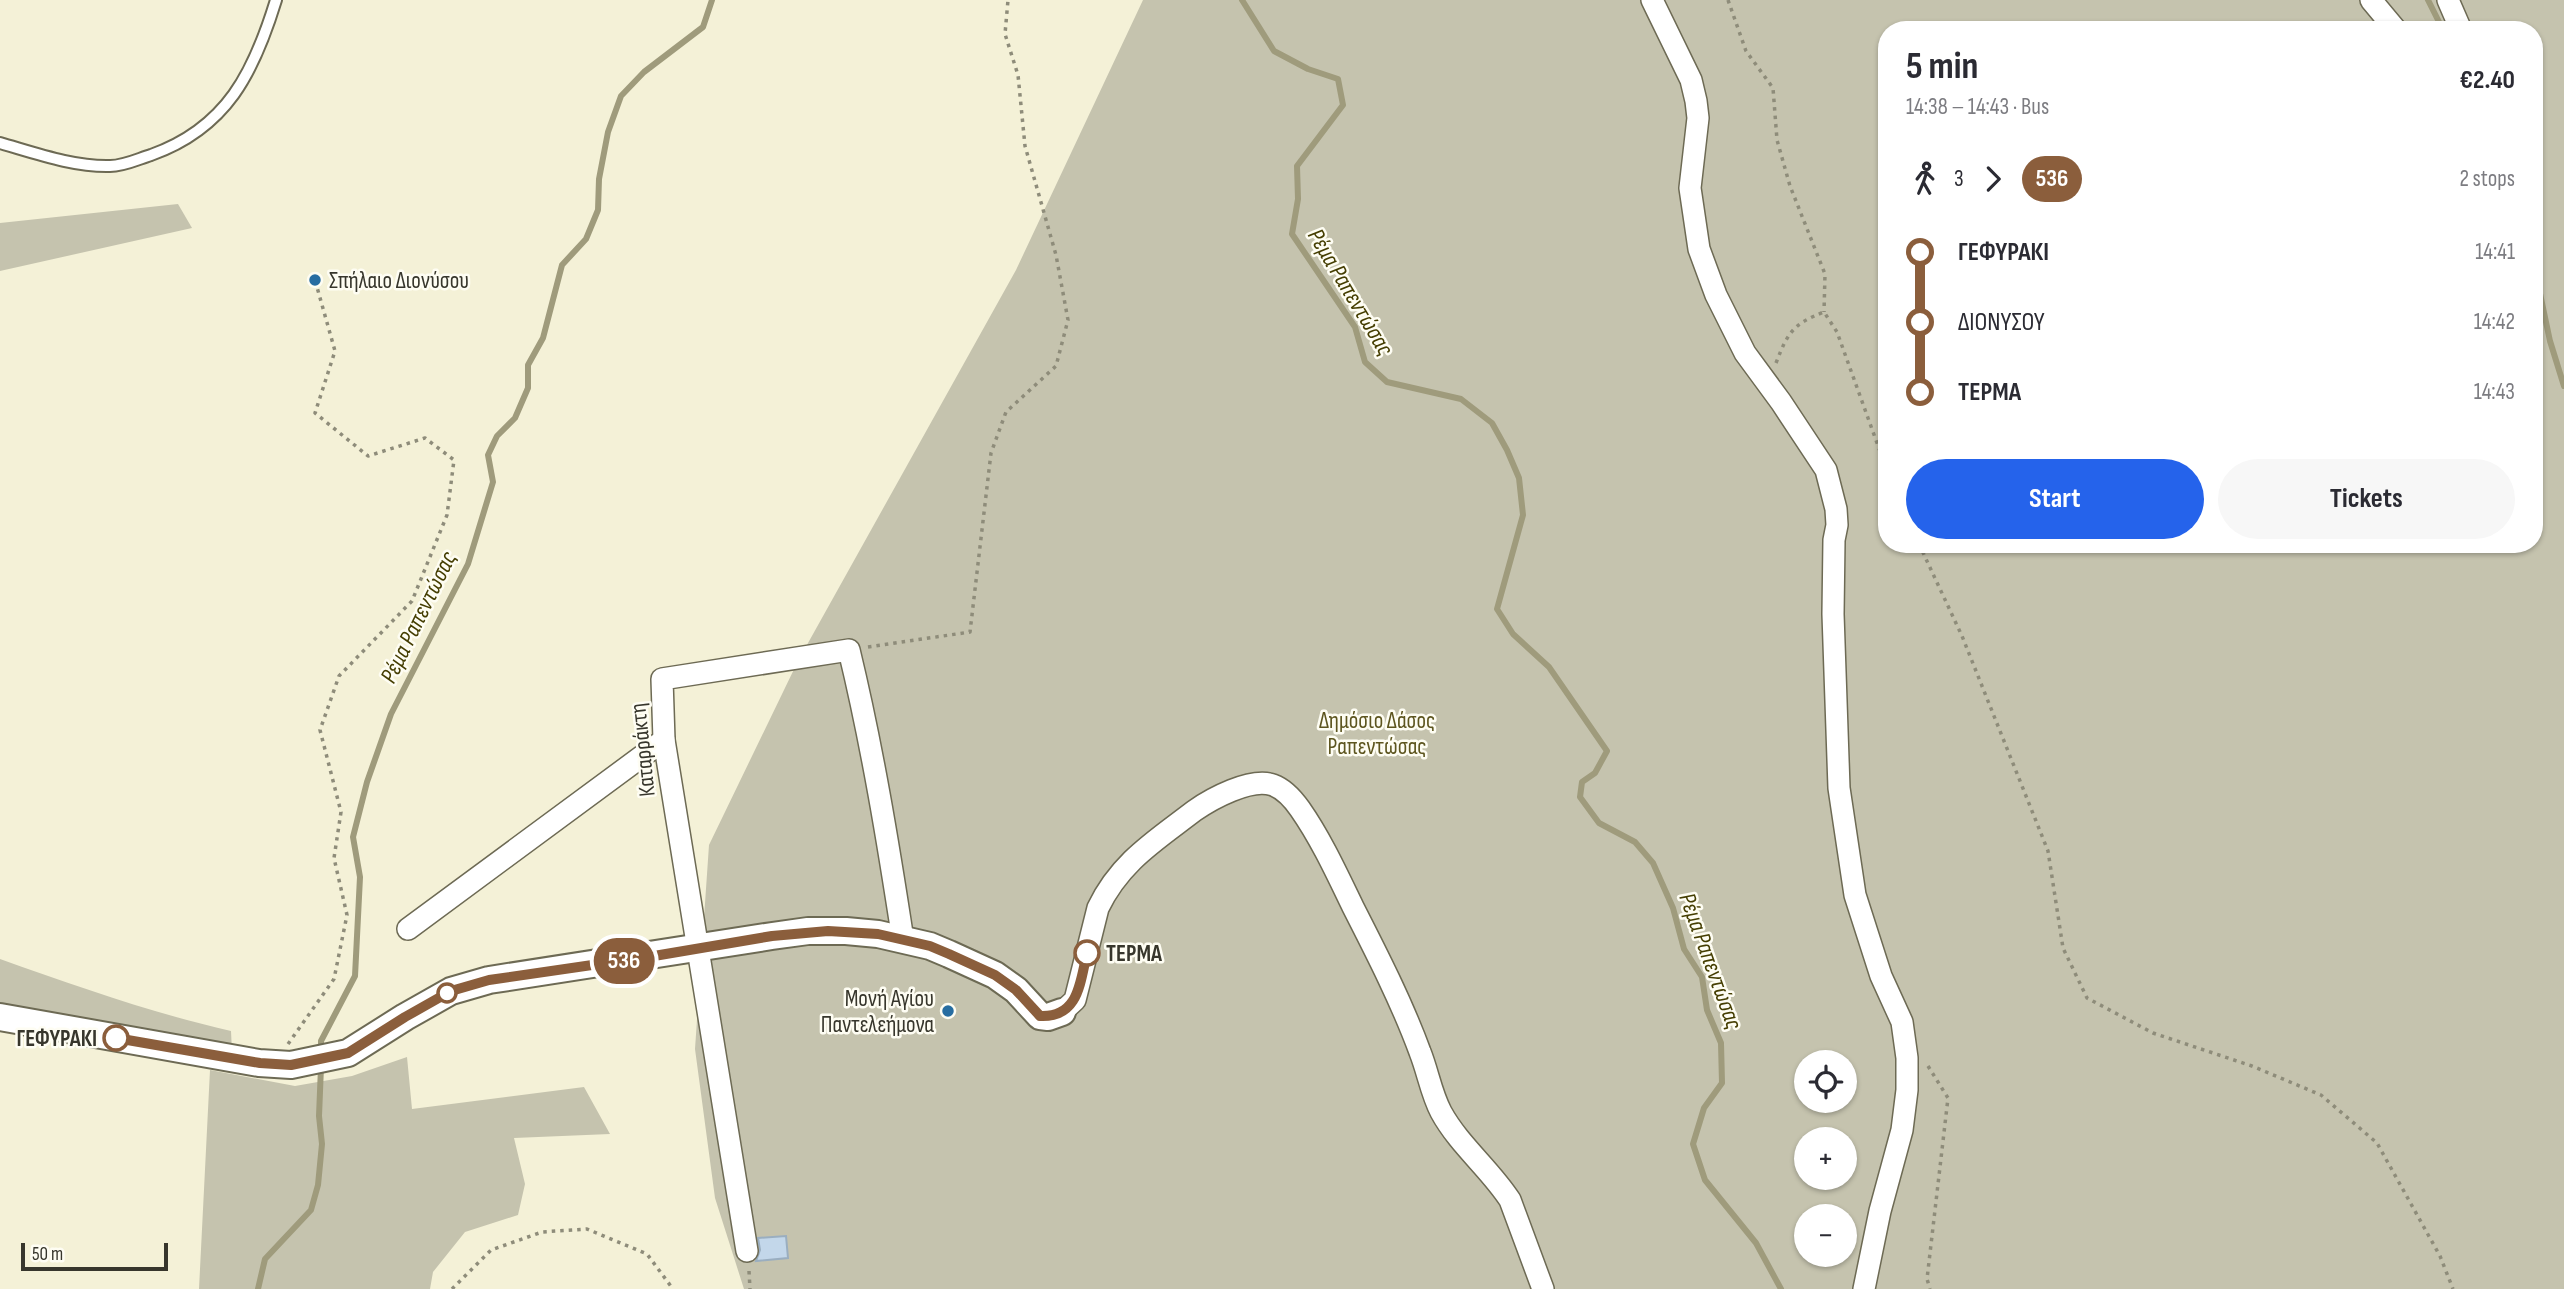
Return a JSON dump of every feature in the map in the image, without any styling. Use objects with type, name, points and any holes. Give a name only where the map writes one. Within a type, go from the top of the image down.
[{"type":"street","points":[[1652,0],[1690,80],[1696,102],[1698,118],[1690,188],[1699,249],[1734,335],[1826,470],[1836,509],[1833,614],[1839,788],[1855,895],[1881,976],[1902,1022],[1907,1058],[1907,1090],[1902,1130],[1880,1211],[1864,1289]]},
{"type":"street","points":[[2371,0],[2388,21]]},
{"type":"street","points":[[2448,0],[2457,21]]},
{"type":"street","name":"Καταρράκτη","points":[[747,1251],[664,740],[662,679],[849,650]]},
{"type":"street","points":[[849,650],[880,792],[903,940]]},
{"type":"street","points":[[408,929],[664,740]]},
{"type":"street","points":[[0,1017],[282,1065],[348,1053],[426,1004],[463,987],[489,980],[808,931],[863,933],[903,940],[949,954],[995,975],[1016,990],[1040,1016],[1048,1017],[1062,1012],[1075,1000],[1098,908],[1128,863],[1200,807],[1241,787],[1272,784],[1285,792],[1295,803],[1326,852],[1415,1040],[1441,1112],[1477,1162],[1510,1200],[1543,1289]]},
{"type":"lane","points":[[0,143],[77,162],[111,166],[161,151],[198,130],[231,101],[249,73],[263,43],[276,0]]},
{"type":"path","points":[[849,650],[970,632],[990,453],[1006,412],[1056,366],[1068,320],[1056,255],[1026,146],[1018,75],[1005,34],[1008,0]]},
{"type":"path","points":[[1728,0],[1746,51],[1773,88],[1777,140],[1790,186],[1825,274],[1824,312],[1837,332],[1878,446]]},
{"type":"path","points":[[282,1065],[334,979],[348,915],[334,858],[341,812],[320,730],[339,676],[412,601],[447,515],[454,460],[425,438],[368,456],[316,413],[335,351],[315,280]]},
{"type":"path","points":[[1769,385],[1785,341],[1802,321],[1824,312]]},
{"type":"path","points":[[1923,553],[1962,636],[2048,851],[2063,948],[2087,999],[2153,1033],[2252,1066],[2321,1095],[2377,1143],[2440,1256],[2453,1289]]},
{"type":"path","points":[[1928,1066],[1948,1098],[1927,1279],[1930,1289]]},
{"type":"path","points":[[452,1289],[491,1250],[542,1232],[587,1229],[647,1254],[673,1289]]},
{"type":"green space","name":"Δημόσιο Δάσος Ραπεντώσας","points":[[1143,0],[2564,0],[2564,1289],[744,1289],[715,1198],[695,1049],[709,845],[798,661],[1016,270]]},
{"type":"green space","points":[[178,204],[192,228],[0,271],[0,223]]},
{"type":"green space","points":[[0,959],[143,1007],[231,1031],[232,1052],[75,1023],[0,1004]]},
{"type":"green space","points":[[407,1057],[412,1109],[584,1087],[610,1134],[514,1138],[525,1184],[518,1215],[465,1232],[433,1272],[430,1289],[199,1289],[210,1070],[295,1086],[352,1076]]},
{"type":"building","points":[[786,1236],[788,1258],[756,1261],[760,1250],[758,1238]]},
{"type":"waterway","name":"Ρέμα Ραπεντώσας","points":[[321,1052],[321,1041],[355,976],[360,877],[353,837],[367,782],[391,714],[468,564],[493,482],[488,455],[497,436],[515,418],[528,388],[528,365],[543,338],[562,265],[586,239],[598,210],[599,179],[608,132],[621,96],[644,72],[703,27],[712,0]]},
{"type":"waterway","name":"Ρέμα Ραπεντώσας","points":[[1242,0],[1274,51],[1308,69],[1338,79],[1343,105],[1297,166],[1298,199],[1292,234],[1355,327],[1365,362],[1387,382],[1461,399],[1492,423],[1519,478],[1523,515],[1497,609],[1513,634],[1549,667],[1607,751],[1595,773],[1582,782],[1580,797],[1599,823],[1635,842],[1653,863],[1673,908],[1684,949],[1702,977],[1707,1010],[1721,1043],[1722,1083],[1704,1108],[1693,1144],[1705,1180],[1756,1243],[1781,1289]]},
{"type":"waterway","points":[[2428,0],[2438,21]]},
{"type":"waterway","points":[[2543,308],[2564,386]]},
{"type":"waterway","name":"Ρέμα Ραπεντώσας","points":[[258,1289],[265,1259],[311,1210],[318,1185],[322,1144],[319,1116],[321,1067]]},
{"type":"bus line","name":"536","points":[[116,1038],[272,1065],[291,1065],[348,1053],[451,991],[489,980],[808,931],[878,934],[930,946],[995,975],[1026,999],[1040,1016],[1048,1017],[1070,1007],[1075,1000],[1087,953]]},
{"type":"place","name":"Σπήλαιο Διονύσου","points":[[315,280]]},
{"type":"place","name":"ΤΕΡΜΑ","points":[[1087,953]]},
{"type":"place","name":"Μονή Αγίου Παντελεήμονα","points":[[948,1011]]},
{"type":"place","name":"ΓΕΦΥΡΑΚΙ","points":[[116,1038]]}]
